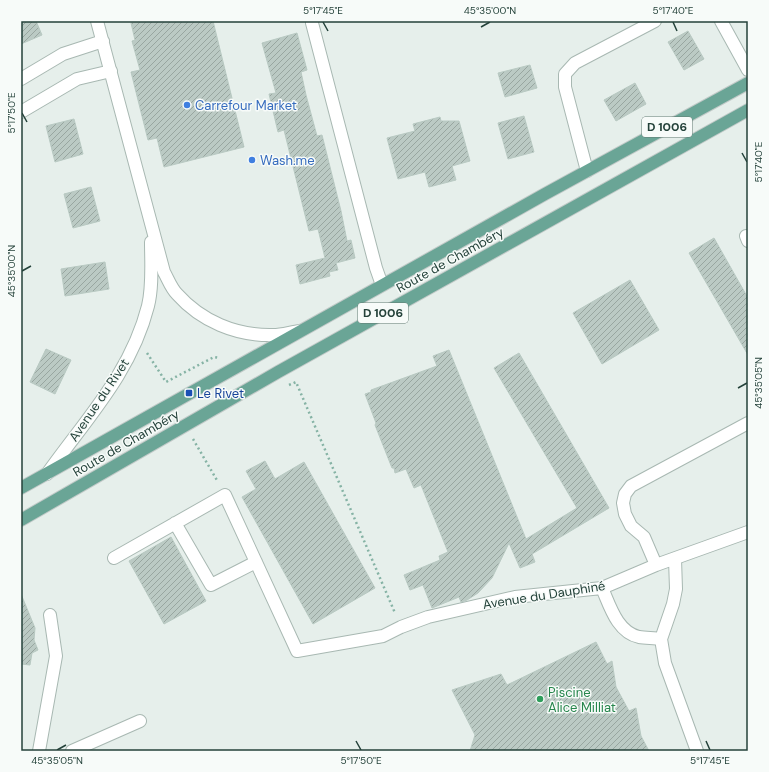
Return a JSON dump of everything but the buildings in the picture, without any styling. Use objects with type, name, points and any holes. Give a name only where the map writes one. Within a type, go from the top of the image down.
[{"type":"main road","name":"Route de Chambéry","points":[[21,488],[382,285],[748,83]]},
{"type":"main road","name":"Route de Chambéry","points":[[21,520],[278,372],[748,110]]},
{"type":"street","name":"Avenue du Rivet","points":[[98,21],[164,272],[175,293],[193,310],[213,323],[244,332],[273,335],[300,331]]},
{"type":"street","points":[[587,171],[565,87],[565,74],[575,62],[655,21]]},
{"type":"street","points":[[721,21],[748,70]]},
{"type":"street","points":[[312,23],[376,268],[382,285]]},
{"type":"street","points":[[21,79],[63,54],[103,41]]},
{"type":"street","points":[[21,112],[77,79],[111,71]]},
{"type":"street","name":"Avenue du Rivet","points":[[47,474],[92,415],[120,375],[138,340],[148,304],[151,274],[152,227]]},
{"type":"street","points":[[656,566],[644,537],[631,526],[625,514],[623,503],[625,494],[631,486],[748,423]]},
{"type":"street","points":[[114,558],[175,523],[225,495],[256,562],[211,585],[175,523]]},
{"type":"street","name":"Avenue du Dauphiné","points":[[256,562],[297,651],[384,636],[401,627],[428,617],[515,597],[602,588],[656,566],[748,532]]},
{"type":"street","points":[[676,559],[676,589],[674,604],[661,639],[665,663],[696,751]]},
{"type":"street","points":[[602,588],[615,617],[624,629],[638,637],[661,639]]},
{"type":"street","points":[[39,751],[56,656],[50,615]]},
{"type":"street","points":[[72,751],[140,721]]},
{"type":"path","points":[[138,340],[166,382],[214,357],[225,359]]},
{"type":"path","points":[[285,387],[296,382],[401,627]]},
{"type":"path","points":[[194,439],[225,495]]},
{"type":"place","name":"Carrefour Market","points":[[187,105]]},
{"type":"place","name":"Wash.me","points":[[252,160]]},
{"type":"place","name":"Le Rivet","points":[[189,393]]},
{"type":"place","name":"Piscine Alice Milliat","points":[[540,699]]}]
